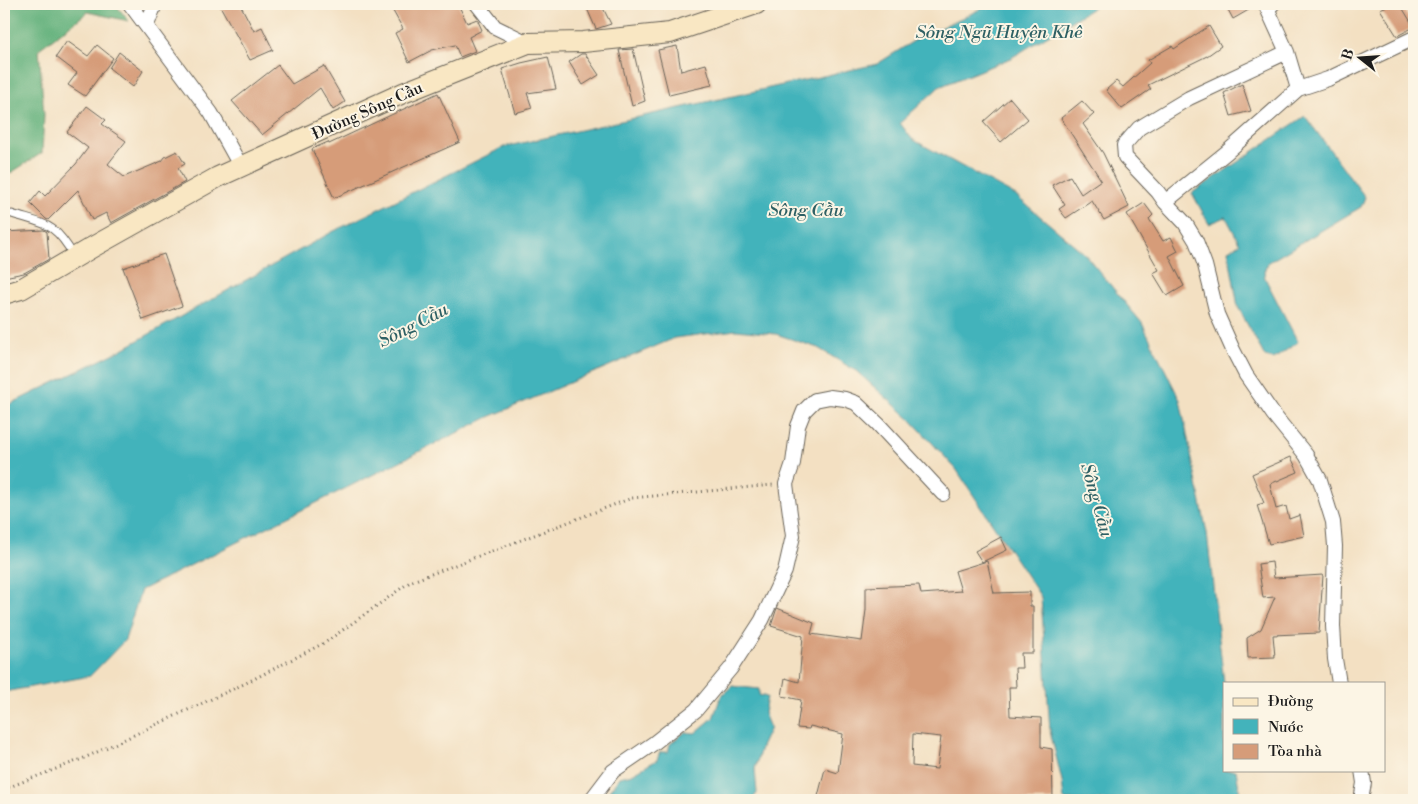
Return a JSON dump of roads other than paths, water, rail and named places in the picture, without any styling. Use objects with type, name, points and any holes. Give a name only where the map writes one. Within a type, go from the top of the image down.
[{"type":"main road","name":"Đường Sông Cầu","points":[[4,294],[22,289],[218,177],[403,93],[528,44],[582,42],[670,33],[756,4]]},
{"type":"street","points":[[130,4],[211,113],[241,167]]},
{"type":"street","points":[[147,25],[155,4]]},
{"type":"street","points":[[477,4],[495,28],[528,44]]},
{"type":"street","points":[[1273,4],[1267,8],[1287,52],[1298,89]]},
{"type":"street","points":[[1165,202],[1227,152],[1298,89],[1328,79],[1414,38]]},
{"type":"street","points":[[1287,52],[1175,106],[1140,128],[1124,145],[1125,157],[1185,223],[1196,240],[1205,265],[1217,314],[1232,350],[1246,375],[1273,414],[1306,455],[1322,487],[1333,522],[1333,626],[1339,682]]},
{"type":"street","points":[[591,800],[613,771],[654,743],[696,710],[731,668],[762,620],[785,571],[793,536],[786,484],[794,463],[798,426],[804,411],[815,400],[830,397],[845,398],[856,403],[884,430],[943,494]]},
{"type":"street","points":[[1361,800],[1364,783],[1362,772]]},
{"type":"lane","points":[[12,214],[44,223],[57,232],[75,257]]},
{"type":"water","name":"Sông Cầu","points":[[992,4],[1099,4],[1011,58],[939,87],[900,123],[912,139],[1016,196],[1084,253],[1142,323],[1180,400],[1207,533],[1224,682],[1223,772],[1236,772],[1241,800],[1064,800],[1062,781],[1050,731],[1041,597],[956,469],[909,418],[856,371],[818,348],[776,334],[736,330],[675,338],[489,417],[141,590],[125,640],[90,676],[4,692],[4,407],[119,351],[332,232],[504,147],[877,64],[920,37]]},
{"type":"water","points":[[1305,116],[1365,197],[1361,207],[1269,262],[1264,271],[1265,278],[1298,342],[1274,359],[1265,357],[1238,307],[1228,250],[1240,244],[1226,217],[1209,224],[1192,193]]},
{"type":"water","points":[[732,686],[759,689],[759,695],[767,697],[764,713],[770,728],[761,747],[755,769],[757,793],[752,800],[602,800],[620,777],[632,774],[657,760],[660,752],[668,752],[670,744],[685,732],[695,733],[713,718],[721,696]]},
{"type":"water label","name":"Sông Ngũ Huyện Khê","points":[[999,32]]}]
